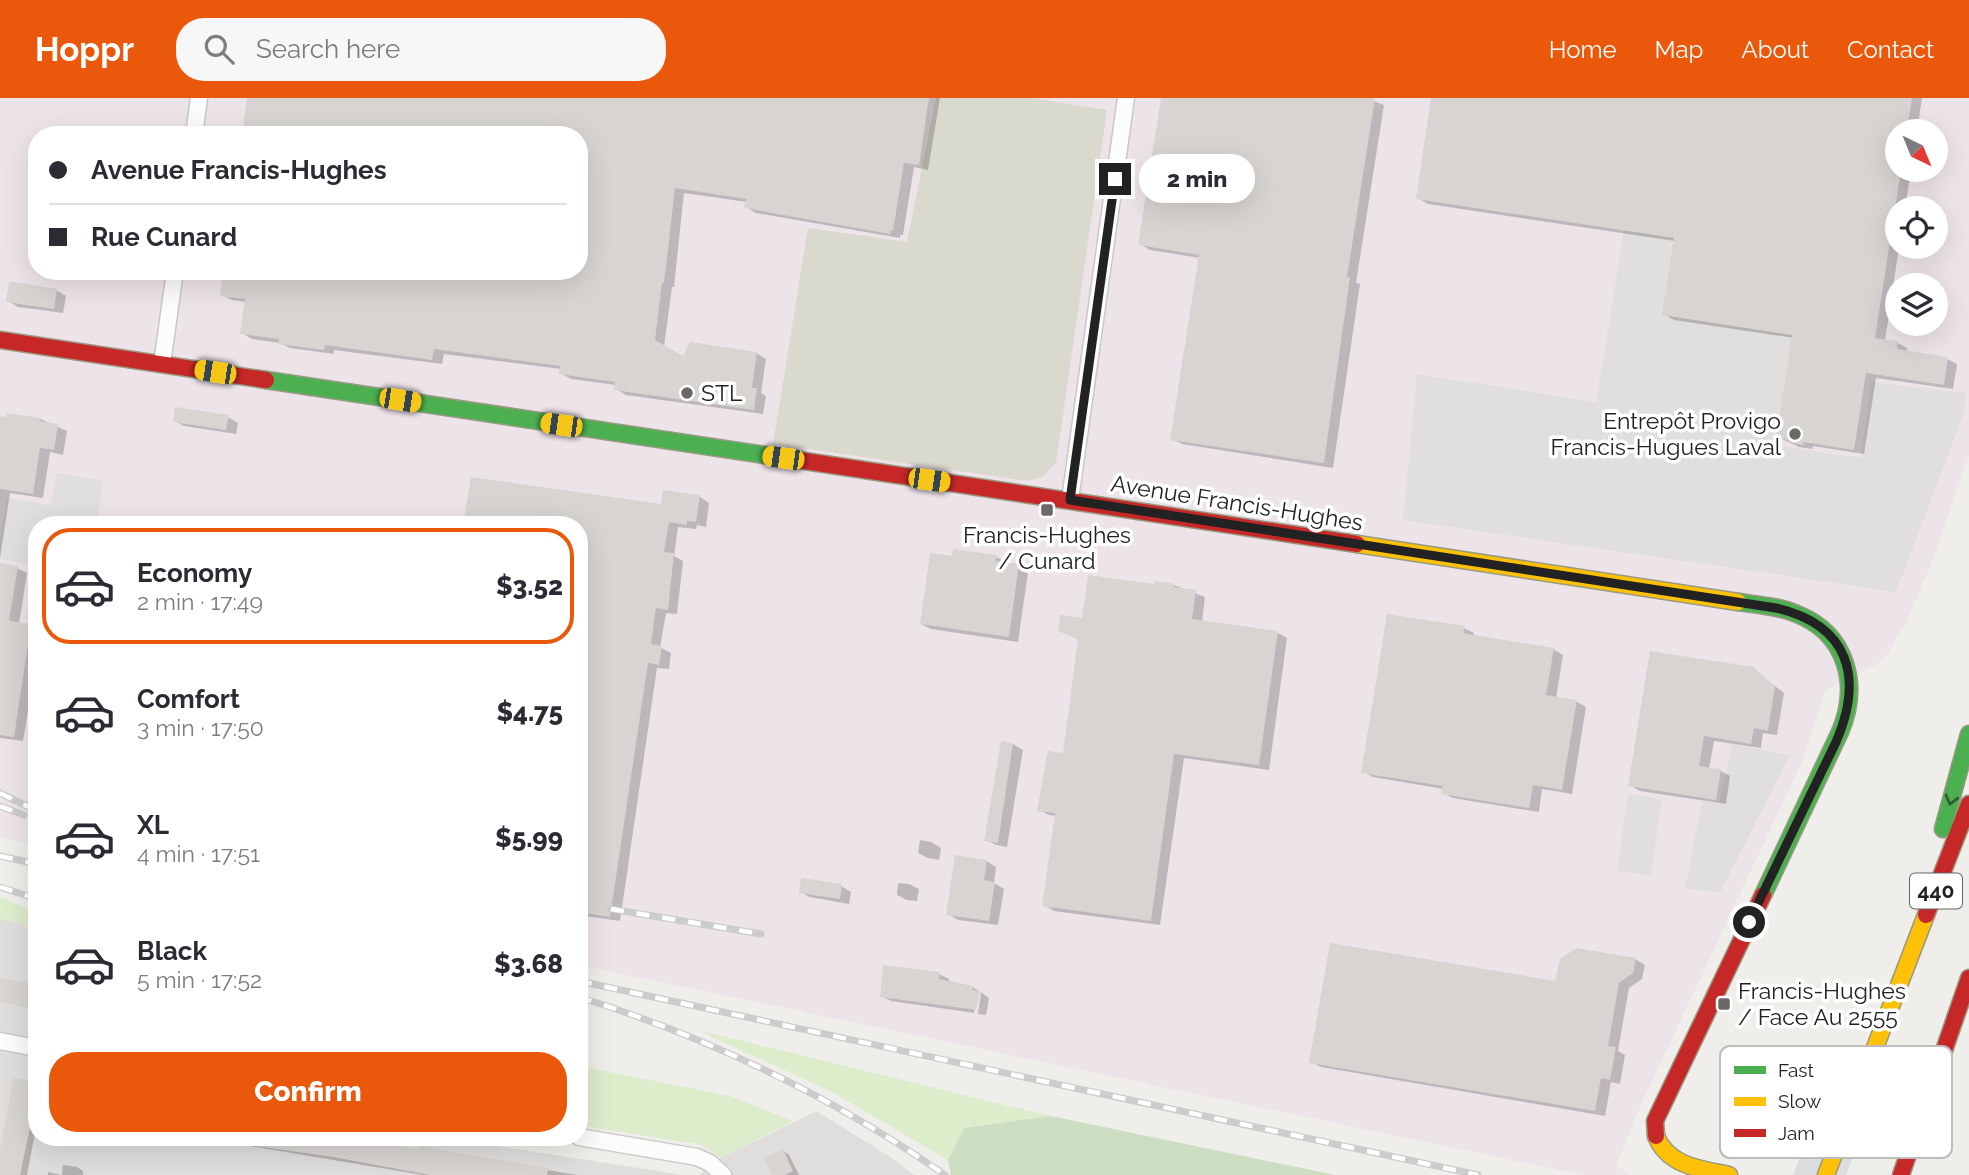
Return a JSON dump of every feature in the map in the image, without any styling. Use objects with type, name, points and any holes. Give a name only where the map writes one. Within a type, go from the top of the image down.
[{"type":"main road","name":"Avenue Francis-Hughes","points":[[0,340],[1070,500],[1762,606],[1800,615],[1828,634],[1842,656],[1850,681],[1850,698],[1844,723],[1655,1121],[1656,1138],[1669,1157],[1684,1165],[1729,1175]]},
{"type":"main road","points":[[1902,977],[1969,734]]},
{"type":"main road","name":"440","points":[[1876,1046],[1969,804]]},
{"type":"main road","points":[[1945,1046],[1969,978]]},
{"type":"main road","points":[[1945,1046],[1969,1005]]},
{"type":"main road","name":"440","points":[[1826,1175],[1833,1158]]},
{"type":"main road","points":[[1901,1175],[1907,1158]]},
{"type":"street","points":[[195,126],[199,98]]},
{"type":"street","points":[[1070,500],[1126,98]]},
{"type":"street","points":[[162,364],[174,280]]},
{"type":"street","points":[[0,1041],[28,1046]]},
{"type":"street","points":[[588,1138],[685,1154],[710,1163],[720,1172]]},
{"type":"shaded area","points":[[0,98],[1969,98],[1969,455],[1933,560],[1906,623],[1888,653],[1878,664],[1825,691],[1804,758],[1639,1109],[1617,1164],[1628,1175],[1583,1175],[588,967],[588,516],[28,516],[28,843],[0,837]]},
{"type":"shaded area","points":[[936,98],[1032,98],[1107,110],[1056,463],[1043,476],[1028,481],[773,444],[808,228],[907,242]]},
{"type":"shaded area","points":[[1624,230],[1674,238],[1663,315],[1792,335],[1776,445],[1861,458],[1871,382],[1966,393],[1963,416],[1896,592],[1403,520],[1417,374],[1596,402]]},
{"type":"shaded area","points":[[57,473],[103,481],[98,516],[28,516],[28,564],[0,559],[6,498],[51,505]]},
{"type":"shaded area","points":[[1732,744],[1790,755],[1720,893],[1685,888],[1702,801],[1719,803]]},
{"type":"shaded area","points":[[1628,794],[1662,799],[1651,876],[1617,871]]},
{"type":"shaded area","points":[[0,919],[28,927],[28,1146],[496,1146],[683,1175],[0,1175]]},
{"type":"shaded area","points":[[816,1111],[889,1156],[914,1175],[699,1175],[721,1158]]},
{"type":"green space","points":[[0,897],[28,909],[28,927],[0,919]]},
{"type":"green space","points":[[697,1030],[1051,1116],[964,1128],[948,1160],[832,1092]]},
{"type":"green space","points":[[588,1068],[730,1096],[793,1121],[721,1158],[702,1145],[588,1126]]},
{"type":"green space","points":[[1051,1116],[1335,1175],[951,1175],[948,1160],[964,1128]]},
{"type":"pier","points":[[1799,1158],[1853,1158],[1846,1175],[1793,1175]]},
{"type":"building","points":[[247,98],[929,98],[919,165],[904,163],[893,231],[891,230],[890,234],[744,208],[746,199],[675,188],[655,340],[683,356],[690,342],[757,352],[752,388],[757,388],[754,410],[614,390],[615,382],[559,374],[560,366],[434,349],[432,360],[325,345],[324,350],[278,344],[279,339],[240,334],[245,299],[220,296],[222,280],[588,280],[588,126],[243,126]]},
{"type":"building","points":[[1161,98],[1375,98],[1347,277],[1350,277],[1324,463],[1170,440],[1199,255],[1138,245]]},
{"type":"building","points":[[1431,98],[1912,98],[1909,119],[1885,119],[1885,182],[1899,182],[1897,196],[1885,196],[1885,259],[1887,259],[1875,338],[1898,341],[1897,349],[1948,357],[1944,385],[1866,373],[1854,450],[1803,442],[1803,445],[1776,438],[1792,335],[1662,315],[1674,238],[1416,199]]},
{"type":"building","points":[[9,281],[57,289],[54,309],[6,302]]},
{"type":"building","points":[[175,407],[229,415],[226,430],[173,422]]},
{"type":"building","points":[[7,413],[58,424],[54,450],[40,448],[33,494],[0,489],[0,416],[7,417]]},
{"type":"building","points":[[471,477],[661,504],[663,490],[700,495],[696,522],[687,521],[687,525],[669,522],[664,552],[674,553],[668,610],[656,608],[651,644],[662,646],[659,665],[648,663],[610,917],[588,913],[588,516],[464,516]]},
{"type":"building","points":[[953,549],[997,555],[996,561],[1019,564],[1009,637],[920,624],[930,553],[952,556]]},
{"type":"building","points":[[0,563],[18,566],[9,621],[28,624],[28,644],[14,737],[0,735]]},
{"type":"building","points":[[1088,575],[1154,584],[1154,581],[1196,590],[1192,619],[1278,631],[1259,765],[1174,754],[1151,921],[1042,906],[1055,813],[1037,811],[1048,751],[1063,753],[1078,639],[1058,631],[1060,615],[1082,618]]},
{"type":"building","points":[[1387,614],[1465,626],[1463,633],[1554,648],[1546,695],[1577,700],[1562,790],[1533,785],[1529,808],[1441,794],[1443,786],[1361,773]]},
{"type":"building","points":[[1650,651],[1753,667],[1775,686],[1768,731],[1754,728],[1751,744],[1704,736],[1699,766],[1721,769],[1716,800],[1628,786]]},
{"type":"building","points":[[1001,741],[1013,743],[998,843],[984,841]]},
{"type":"building","points":[[955,855],[987,860],[984,880],[995,882],[989,921],[946,915]]},
{"type":"building","points":[[801,878],[842,884],[840,899],[799,893]]},
{"type":"building","points":[[1330,943],[1555,981],[1560,959],[1577,948],[1636,958],[1633,973],[1619,983],[1608,1046],[1616,1047],[1610,1080],[1601,1078],[1595,1111],[1309,1063]]},
{"type":"building","points":[[883,965],[940,972],[939,979],[973,986],[973,990],[980,991],[976,1010],[880,997]]},
{"type":"building","points":[[0,979],[28,983],[28,1009],[0,1001]]},
{"type":"building","points":[[13,1078],[28,1081],[28,1137],[20,1175],[0,1175],[0,1152]]},
{"type":"building","points":[[255,1146],[400,1146],[419,1149],[419,1146],[548,1168],[547,1175],[430,1175]]},
{"type":"building","points":[[783,1149],[793,1171],[785,1175],[772,1175],[764,1158]]},
{"type":"railway","points":[[0,793],[28,807]]},
{"type":"railway","points":[[0,806],[24,815]]},
{"type":"railway","points":[[0,856],[28,862]]},
{"type":"railway","points":[[0,887],[28,896]]},
{"type":"railway","points":[[611,909],[761,934]]},
{"type":"railway","points":[[588,983],[1478,1175]]},
{"type":"railway","points":[[588,1000],[676,1031],[769,1072],[859,1120],[945,1175]]},
{"type":"traffic: fast","points":[[266,380],[791,459]]},
{"type":"traffic: fast","points":[[1738,602],[1783,609],[1814,623],[1828,634],[1838,648],[1848,679],[1849,697],[1840,732],[1763,895]]},
{"type":"traffic: fast","points":[[1943,829],[1969,734]]},
{"type":"traffic: slow","points":[[1357,544],[1738,602]]},
{"type":"traffic: slow","points":[[1876,1046],[1926,915]]},
{"type":"traffic: slow","points":[[1656,1136],[1661,1146],[1677,1160],[1696,1168],[1729,1175]]},
{"type":"traffic: slow","points":[[1826,1175],[1833,1158]]},
{"type":"traffic: jam","points":[[0,340],[266,380]]},
{"type":"traffic: jam","points":[[791,459],[1357,544]]},
{"type":"traffic: jam","points":[[1926,915],[1969,804]]},
{"type":"traffic: jam","points":[[1656,1136],[1655,1121],[1763,895]]},
{"type":"traffic: jam","points":[[1946,1046],[1969,978]]},
{"type":"traffic: jam","points":[[1901,1175],[1907,1158]]},
{"type":"place","name":"STL","points":[[687,393]]},
{"type":"place","name":"Entrepôt Provigo Francis-Hugues Laval","points":[[1795,434]]},
{"type":"place","name":"Francis-Hughes / Cunard","points":[[1047,510]]},
{"type":"place","name":"Francis-Hughes / Face Au 2555","points":[[1724,1004]]},
{"type":"route","points":[[1115,179],[1070,500],[1776,608],[1808,619],[1822,628],[1834,641],[1846,664],[1850,681],[1847,715],[1749,922]]}]
